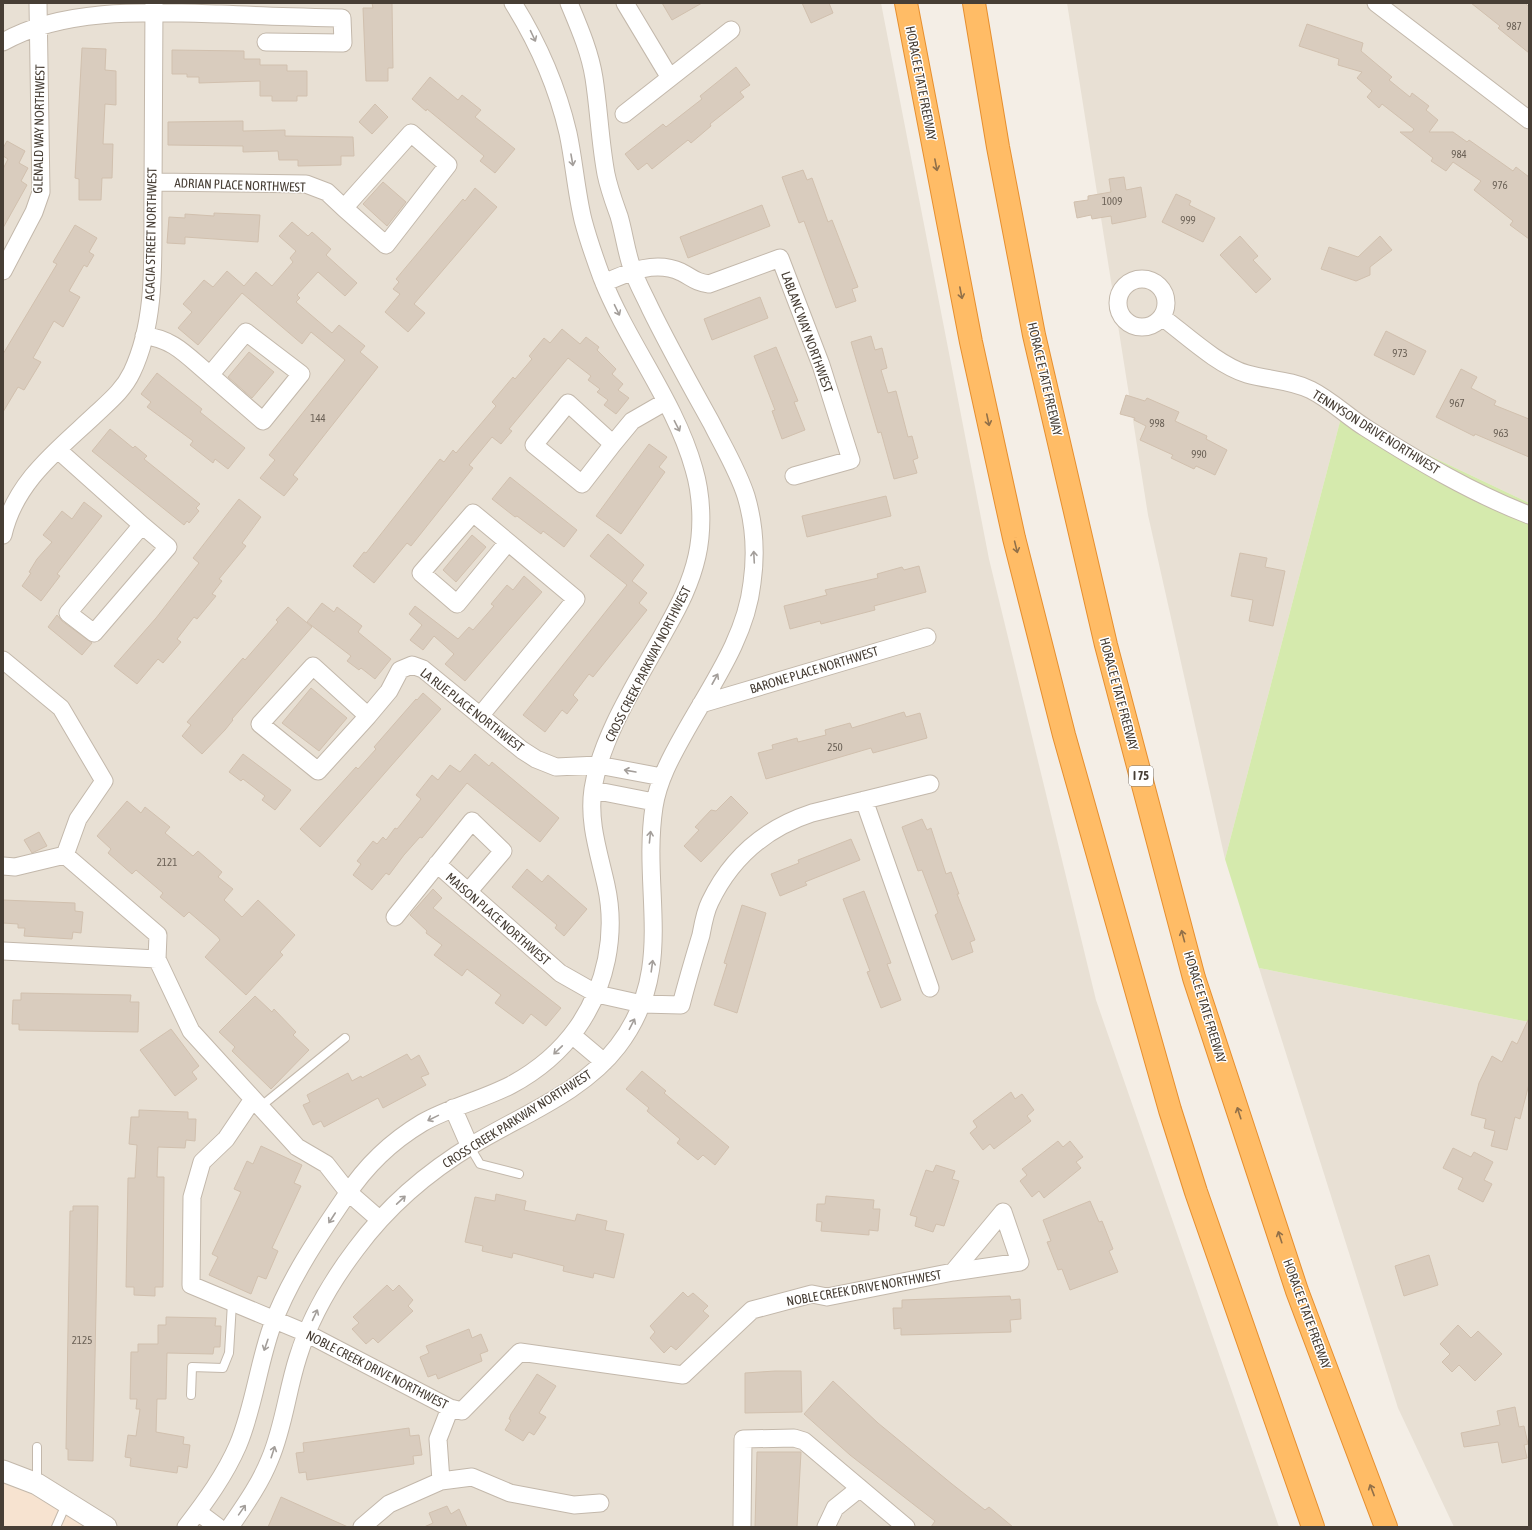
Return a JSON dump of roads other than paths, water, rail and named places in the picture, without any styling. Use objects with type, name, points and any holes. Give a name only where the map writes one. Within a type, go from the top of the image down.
[{"type":"highway","name":"HORACE E TATE FREEWAY","points":[[906,3],[972,350],[1014,538],[1064,735],[1170,1110],[1196,1192],[1312,1527]]},
{"type":"highway","name":"HORACE E TATE FREEWAY","points":[[974,3],[998,147],[1034,335],[1106,645],[1194,978],[1297,1291],[1386,1527]]},
{"type":"street","name":"GLENALD WAY NORTHWEST","points":[[3,272],[34,212],[41,192],[38,3]]},
{"type":"street","name":"CROSS CREEK PARKWAY NORTHWEST","points":[[186,1527],[222,1476],[238,1444],[264,1351],[274,1322],[299,1269],[348,1192],[369,1166],[393,1143],[422,1123],[453,1108],[509,1086],[543,1065],[572,1035],[587,1013],[597,994],[608,958],[611,921],[608,891],[593,831],[593,790],[598,765],[620,714],[683,598],[693,573],[698,551],[701,511],[696,474],[686,443],[604,283],[583,220],[567,131],[555,87],[531,32],[513,3]]},
{"type":"street","name":"CROSS CREEK PARKWAY NORTHWEST","points":[[230,1527],[253,1494],[271,1458],[280,1429],[296,1361],[319,1306],[339,1273],[380,1220],[422,1180],[470,1147],[569,1090],[604,1062],[630,1029],[642,1004],[650,978],[654,951],[650,845],[654,802],[662,777],[733,646],[747,610],[752,589],[754,565],[752,523],[746,495],[734,466],[662,334],[632,271],[620,220],[607,180],[594,75],[582,33],[570,3]]},
{"type":"street","points":[[625,3],[670,78]]},
{"type":"street","points":[[1376,3],[1529,120]]},
{"type":"street","points":[[3,42],[39,26],[92,16],[154,7],[240,9],[342,18],[343,43],[266,42]]},
{"type":"street","name":"ACACIA STREET NORTHWEST","points":[[3,535],[6,519],[26,482],[121,390],[132,371],[144,336],[152,285],[154,7]]},
{"type":"street","points":[[624,114],[731,30]]},
{"type":"street","name":"ADRIAN PLACE NORTHWEST","points":[[153,182],[306,184],[327,192],[344,208],[386,244],[448,165],[411,133],[344,208]]},
{"type":"street","name":"LABLANC WAY NORTHWEST","points":[[604,283],[632,271],[651,267],[666,267],[681,272],[697,282],[709,284],[780,258],[821,365],[851,460],[794,476]]},
{"type":"street","name":"TENNYSON DRIVE NORTHWEST","points":[[1162,317],[1227,366],[1246,374],[1291,382],[1311,390],[1365,428],[1425,465],[1468,488],[1529,515]]},
{"type":"street","points":[[144,336],[157,337],[170,342],[264,421],[301,374],[246,332],[210,375]]},
{"type":"street","points":[[613,444],[568,404],[534,445],[582,484],[632,422],[665,402]]},
{"type":"street","points":[[58,450],[168,548],[94,633],[68,613],[142,525]]},
{"type":"street","points":[[480,716],[576,599],[508,542],[473,513],[421,573],[457,604],[508,542]]},
{"type":"street","name":"BARONE PLACE NORTHWEST","points":[[701,704],[927,637]]},
{"type":"street","points":[[3,660],[61,708],[104,781],[78,819],[65,855]]},
{"type":"street","name":"LA RUE PLACE NORTHWEST","points":[[368,716],[313,666],[260,724],[318,771],[368,716],[389,691],[400,670],[412,665],[423,669],[522,750],[536,759],[556,767],[598,765],[662,777]]},
{"type":"street","points":[[930,784],[864,800],[930,988]]},
{"type":"street","points":[[593,790],[654,802]]},
{"type":"street","name":"MAISON PLACE NORTHWEST","points":[[395,917],[437,864],[560,973],[597,994],[642,1004],[681,1005],[709,903],[726,872],[748,848],[770,831],[794,819],[864,800]]},
{"type":"street","points":[[437,864],[472,821],[503,851],[468,892]]},
{"type":"street","points":[[3,866],[15,867],[65,855]]},
{"type":"street","points":[[65,855],[158,935],[157,959],[191,1031],[296,1148],[326,1164],[348,1192],[380,1220]]},
{"type":"street","points":[[3,952],[157,959]]},
{"type":"street","points":[[572,1035],[604,1062]]},
{"type":"street","name":"NOBLE CREEK DRIVE NORTHWEST","points":[[256,1103],[226,1139],[202,1162],[192,1197],[191,1285],[274,1322],[306,1334],[450,1408],[462,1412],[520,1352],[683,1376],[752,1310],[812,1294],[827,1297],[952,1272]]},
{"type":"street","points":[[453,1108],[470,1147]]},
{"type":"street","points":[[441,1481],[438,1439],[450,1408]]},
{"type":"street","points":[[742,1527],[743,1439],[794,1438],[804,1441],[906,1527]]},
{"type":"street","points":[[3,1471],[37,1484],[106,1527]]},
{"type":"street","points":[[362,1527],[389,1504],[441,1481],[472,1477],[510,1493],[574,1505],[600,1502]]},
{"type":"street","points":[[826,1527],[835,1508],[860,1488]]},
{"type":"street","points":[[198,1512],[218,1527]]},
{"type":"lane","points":[[256,1103],[345,1038]]},
{"type":"lane","points":[[470,1147],[480,1164],[519,1174]]},
{"type":"lane","points":[[191,1394],[192,1367],[223,1368],[229,1352],[232,1303]]},
{"type":"lane","points":[[37,1484],[38,1448]]},
{"type":"lane","points":[[56,1527],[67,1502]]}]
